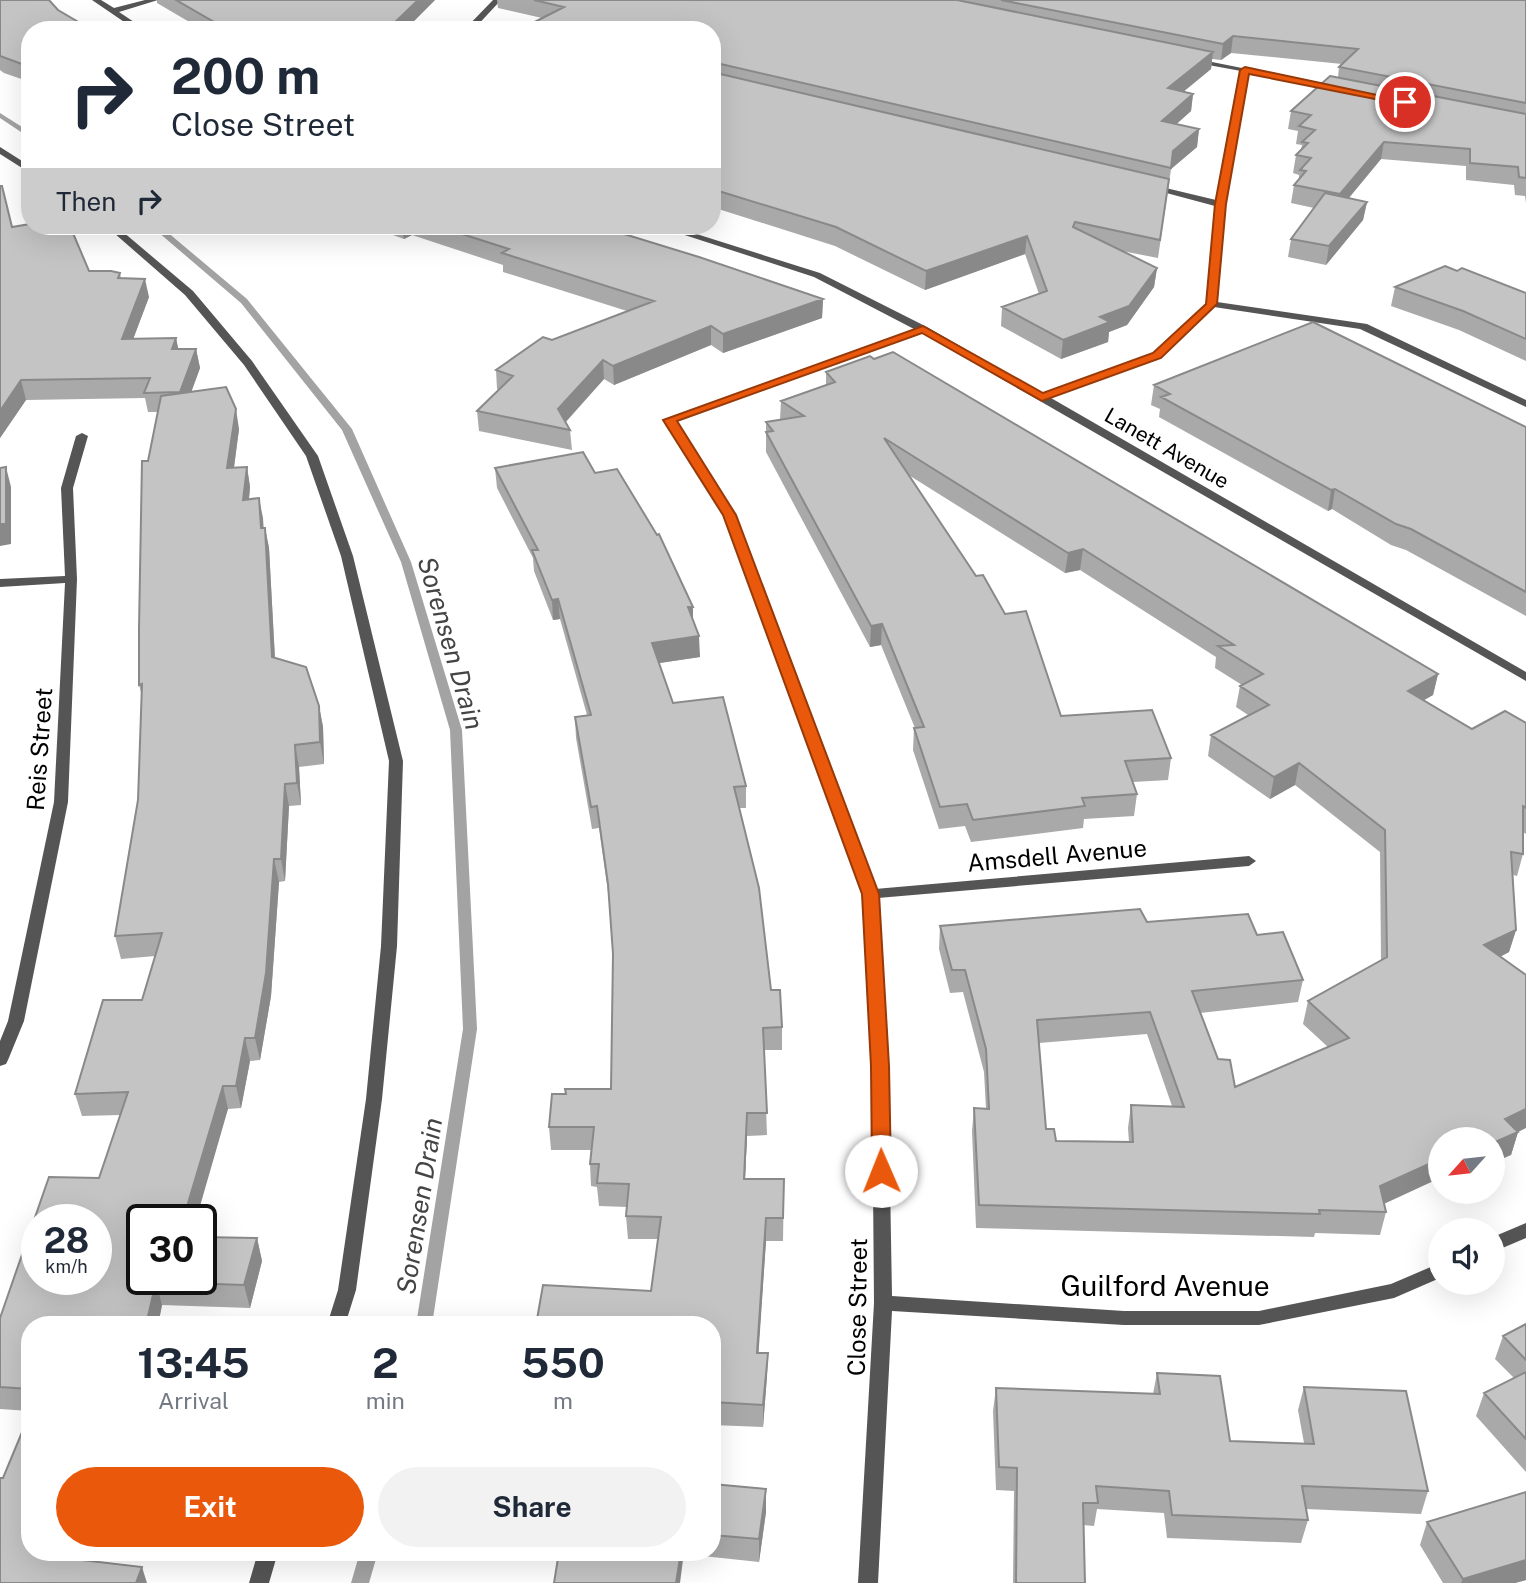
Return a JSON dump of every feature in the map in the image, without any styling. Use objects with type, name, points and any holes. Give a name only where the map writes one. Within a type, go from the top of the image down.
[{"type":"street","points":[[96,0],[127,21]]},
{"type":"street","points":[[111,11],[154,0]]},
{"type":"street","points":[[477,21],[497,0]]},
{"type":"street","points":[[1178,57],[1345,90]]},
{"type":"street","points":[[1042,398],[1157,356],[1212,304],[1220,204],[1245,70]]},
{"type":"street","points":[[0,150],[21,164]]},
{"type":"street","points":[[1140,185],[1220,204]]},
{"type":"street","points":[[121,235],[189,293],[248,363],[312,457],[347,556],[396,761],[389,946],[374,1099],[346,1290],[339,1316]]},
{"type":"street","name":"Lanett Avenue","points":[[690,235],[817,275],[923,329],[1526,677]]},
{"type":"street","points":[[1212,304],[1363,326],[1526,404]]},
{"type":"street","name":"Close Street","points":[[868,1583],[883,1303],[880,1066],[870,894],[729,515],[669,420],[923,329]]},
{"type":"street","name":"Reis Street","points":[[0,1060],[16,1021],[61,802],[71,579],[67,488],[82,436]]},
{"type":"street","points":[[0,583],[71,579]]},
{"type":"street","name":"Amsdell Avenue","points":[[870,894],[1249,861]]},
{"type":"street","points":[[1505,1240],[1526,1230]]},
{"type":"street","name":"Guilford Avenue","points":[[883,1303],[1124,1318],[1259,1318],[1394,1291],[1428,1275]]},
{"type":"street","points":[[259,1583],[265,1561]]},
{"type":"building","points":[[0,0],[49,0],[58,10],[77,21],[21,21],[21,64],[0,56]]},
{"type":"building","points":[[176,0],[418,0],[396,21],[212,21]]},
{"type":"building","points":[[534,0],[957,0],[1213,52],[1168,88],[1193,94],[1162,121],[1199,129],[1173,151],[1171,168],[721,64],[721,21],[537,21],[564,7]]},
{"type":"building","points":[[1001,0],[1526,0],[1526,103],[1339,67],[1358,49],[1233,36],[1223,44]]},
{"type":"building","points":[[721,74],[1169,179],[1160,240],[1075,222],[1073,227],[1157,268],[1129,306],[1100,317],[1110,322],[1063,340],[1002,307],[1047,291],[1027,236],[926,271],[836,227],[721,192]]},
{"type":"building","points":[[1330,76],[1526,114],[1526,178],[1519,177],[1518,167],[1470,163],[1470,149],[1384,142],[1340,194],[1294,185],[1306,171],[1300,170],[1311,158],[1296,155],[1308,143],[1302,142],[1315,130],[1299,126],[1311,115],[1291,111]]},
{"type":"building","points":[[2,186],[12,227],[21,226],[21,235],[74,235],[89,271],[111,271],[120,273],[118,278],[145,279],[122,339],[176,338],[172,349],[196,349],[180,392],[144,393],[150,378],[21,380],[0,411]]},
{"type":"building","points":[[1325,193],[1367,202],[1329,246],[1291,239]]},
{"type":"building","points":[[465,235],[627,235],[823,299],[723,334],[711,326],[613,366],[603,360],[558,409],[570,430],[477,411],[513,376],[496,370],[543,337],[552,340],[654,301],[502,253],[509,249]]},
{"type":"building","points":[[1445,266],[1457,271],[1462,268],[1526,293],[1526,339],[1463,311],[1395,287]]},
{"type":"building","points":[[1313,322],[1526,427],[1526,592],[1161,397],[1170,394],[1154,385]]},
{"type":"building","points":[[893,352],[1438,674],[1408,691],[1472,729],[1505,711],[1526,723],[1523,854],[1511,852],[1516,930],[1484,945],[1526,975],[1526,1109],[1505,1119],[1518,1132],[1505,1138],[1505,1127],[1428,1127],[1428,1164],[1380,1186],[1386,1212],[1319,1210],[1320,1214],[979,1205],[974,1108],[989,1109],[986,1049],[965,970],[952,970],[940,926],[1140,909],[1147,922],[1248,914],[1257,935],[1283,932],[1303,980],[1192,991],[1218,1059],[1230,1060],[1235,1087],[1349,1038],[1308,1001],[1387,957],[1385,830],[1299,763],[1274,777],[1211,735],[1269,705],[1240,686],[1263,674],[1218,646],[1234,645],[1083,549],[1068,553],[884,438],[976,576],[983,575],[1005,614],[1026,611],[1061,716],[1152,710],[1171,758],[1125,761],[1137,794],[1082,798],[1085,806],[973,820],[967,804],[940,807],[914,728],[924,727],[882,624],[871,626],[766,432],[773,431],[766,422],[804,416],[781,401],[835,382],[826,372],[870,356],[874,359]],"holes":[[[1150,1012],[1184,1107],[1131,1105],[1133,1142],[1056,1141],[1054,1129],[1046,1129],[1037,1020]]]},
{"type":"building","points":[[226,387],[236,409],[227,468],[247,467],[243,500],[259,498],[261,528],[265,528],[272,657],[306,667],[319,706],[320,742],[295,745],[297,783],[285,784],[281,859],[274,859],[266,973],[255,1038],[245,1038],[236,1086],[223,1086],[188,1204],[126,1204],[126,1295],[153,1295],[148,1316],[21,1316],[21,1388],[0,1387],[0,1318],[21,1258],[21,1295],[112,1295],[112,1204],[40,1204],[49,1177],[99,1178],[128,1092],[75,1094],[103,1000],[142,1000],[162,933],[115,936],[138,800],[142,684],[139,685],[142,461],[148,461],[161,396]]},
{"type":"building","points":[[583,452],[595,473],[617,469],[657,535],[659,534],[693,607],[688,607],[699,636],[652,643],[673,703],[723,697],[746,786],[734,787],[759,888],[771,990],[780,990],[782,1027],[763,1028],[767,1113],[747,1113],[744,1179],[784,1179],[783,1218],[766,1218],[757,1353],[768,1353],[763,1405],[721,1403],[721,1316],[538,1316],[543,1285],[651,1291],[661,1217],[626,1216],[629,1184],[597,1183],[599,1164],[590,1164],[594,1127],[549,1127],[552,1094],[566,1094],[565,1089],[611,1089],[613,954],[608,884],[597,806],[591,807],[575,717],[591,715],[558,599],[552,600],[532,550],[538,550],[495,468]]},
{"type":"building","points":[[6,467],[6,524],[0,524],[0,468]]},
{"type":"building","points":[[217,1237],[257,1238],[244,1285],[217,1284]]},
{"type":"building","points":[[1526,1324],[1526,1360],[1503,1336]]},
{"type":"building","points":[[1526,1372],[1526,1439],[1484,1393]]},
{"type":"building","points":[[1157,1373],[1220,1376],[1230,1441],[1314,1444],[1304,1387],[1406,1391],[1428,1491],[1302,1486],[1308,1520],[1172,1515],[1169,1491],[1096,1486],[1098,1503],[1083,1503],[1085,1583],[1016,1583],[1017,1468],[999,1467],[996,1388],[1160,1394]]},
{"type":"building","points":[[21,1435],[21,1561],[90,1561],[142,1567],[136,1583],[0,1583],[0,1478],[3,1478]]},
{"type":"building","points":[[721,1485],[766,1489],[759,1539],[721,1536]]},
{"type":"building","points":[[1526,1492],[1526,1560],[1463,1579],[1427,1522]]},
{"type":"building","points":[[558,1561],[680,1561],[676,1583],[554,1583]]},
{"type":"waterway","name":"Sorensen Drain","points":[[0,115],[21,130]]},
{"type":"waterway","name":"Sorensen Drain","points":[[166,235],[244,301],[347,429],[406,562],[456,730],[470,1029],[425,1316]]},
{"type":"waterway","name":"Sorensen Drain","points":[[360,1583],[366,1561]]},
{"type":"route","points":[[881,1171],[880,1066],[870,894],[729,515],[669,420],[923,329],[1042,398],[1157,356],[1212,304],[1220,204],[1245,70],[1405,102]]}]
